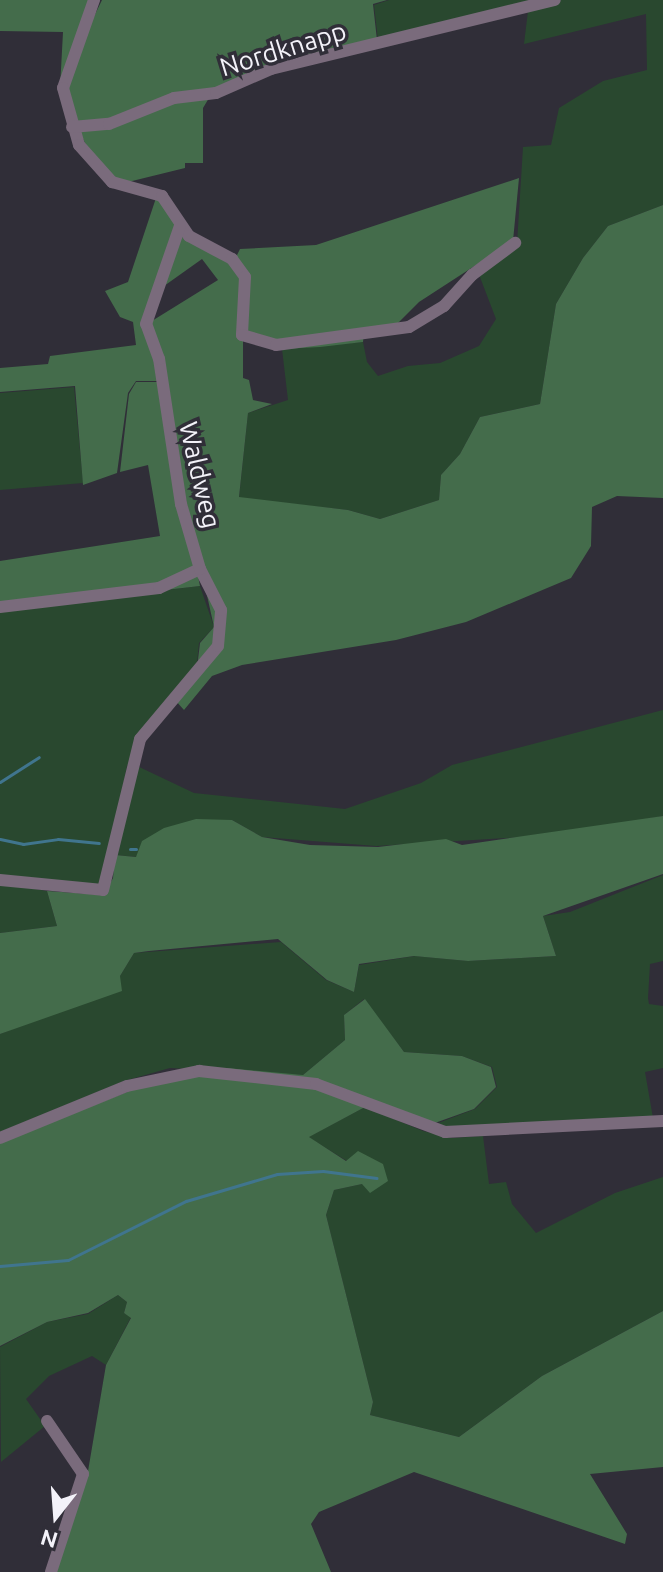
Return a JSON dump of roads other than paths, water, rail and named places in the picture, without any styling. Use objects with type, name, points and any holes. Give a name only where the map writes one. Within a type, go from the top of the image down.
[{"type":"street","points":[[94,0],[63,88],[72,127],[93,166],[112,182],[162,196],[180,226],[199,244],[232,259],[245,277],[242,335],[276,345],[409,327],[444,306],[472,275],[515,243]]},
{"type":"street","name":"Nordknapp","points":[[72,127],[109,124],[174,98],[216,93],[271,69],[555,0]]},
{"type":"street","name":"Waldweg","points":[[0,880],[103,890],[109,880],[119,810],[140,739],[218,646],[221,610],[200,569],[167,434],[159,359],[146,324],[180,226]]},
{"type":"street","points":[[0,607],[159,588],[200,569]]},
{"type":"street","points":[[0,1138],[139,1083],[199,1071],[316,1084],[445,1132],[663,1121]]},
{"type":"street","points":[[47,1421],[83,1474],[51,1572]]},
{"type":"waterway","points":[[0,782],[39,757]]},
{"type":"waterway","points":[[0,839],[23,844],[58,839],[99,843]]},
{"type":"waterway","points":[[130,849],[136,849]]},
{"type":"waterway","points":[[0,1266],[68,1260],[186,1201],[277,1174],[323,1171],[377,1178]]}]
